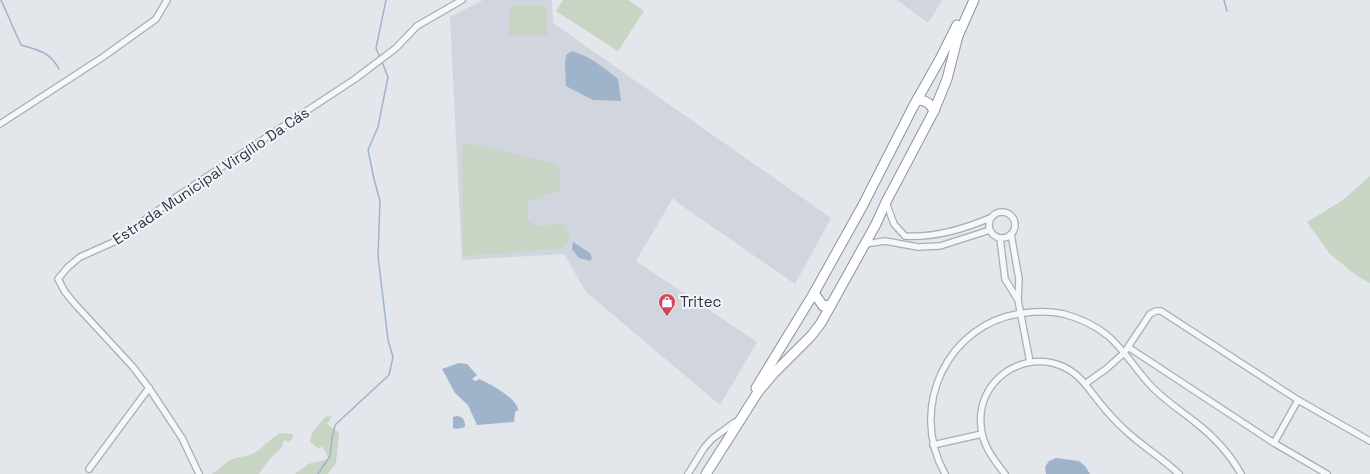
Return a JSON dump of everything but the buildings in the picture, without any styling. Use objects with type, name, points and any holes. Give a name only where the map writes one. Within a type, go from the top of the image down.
[{"type":"highway","points":[[702,474],[814,293],[866,200],[917,100],[940,59],[969,0]]},
{"type":"highway","points":[[706,474],[758,392],[774,373],[811,336],[831,306],[934,111],[947,79],[958,36],[974,0]]},
{"type":"highway","points":[[917,100],[924,100],[929,103],[934,111]]},
{"type":"highway","points":[[814,293],[823,306],[831,306]]},
{"type":"street","points":[[0,124],[103,57],[156,19],[167,0]]},
{"type":"street","name":"Estrada Municipal Virgílio Da Cás","points":[[199,474],[182,438],[149,388],[133,367],[74,303],[65,292],[58,279],[80,256],[116,241],[182,193],[354,79],[396,48],[418,26],[462,0]]},
{"type":"street","points":[[886,202],[894,224],[904,236],[915,237],[942,233],[990,218],[1001,212],[1010,214],[1014,219],[1015,225],[1011,234],[1019,279],[1018,300],[1030,362]]},
{"type":"street","points":[[990,218],[990,230],[994,235],[1000,238],[1011,234]]},
{"type":"street","points":[[865,244],[885,241],[918,247],[940,246],[990,230]]},
{"type":"street","points":[[1000,238],[1005,279],[1018,300]]},
{"type":"street","points":[[945,474],[933,445],[930,421],[936,386],[946,364],[960,345],[979,329],[1001,318],[1020,313],[1038,311],[1074,317],[1086,322],[1107,335],[1124,353],[1138,372],[1159,394],[1195,422],[1215,440],[1232,460],[1241,474]]},
{"type":"street","points":[[1085,384],[1106,369],[1124,353],[1150,314],[1156,311],[1161,311],[1298,400],[1370,441]]},
{"type":"street","points":[[1128,348],[1274,443],[1327,474]]},
{"type":"street","points":[[1005,474],[989,452],[982,434],[980,421],[982,408],[989,390],[996,380],[1006,371],[1018,365],[1030,362],[1045,362],[1070,370],[1085,384],[1100,404],[1125,431],[1179,474]]},
{"type":"street","points":[[89,469],[149,388]]},
{"type":"street","points":[[1274,443],[1298,400]]},
{"type":"street","points":[[688,474],[712,438],[735,422]]},
{"type":"street","points":[[933,445],[982,434]]},
{"type":"shaded area","points":[[483,0],[552,0],[553,23],[831,218],[795,284],[678,203],[673,198],[636,261],[757,342],[720,405],[586,292],[564,254],[462,260],[450,17]]},
{"type":"shaded area","points":[[897,0],[942,0],[928,23]]},
{"type":"green space","points":[[563,0],[628,0],[644,11],[618,51],[556,11]]},
{"type":"green space","points":[[509,6],[547,6],[547,36],[509,36]]},
{"type":"green space","points":[[462,142],[552,163],[560,168],[560,190],[528,201],[528,221],[539,227],[562,222],[570,238],[563,248],[463,256]]},
{"type":"green space","points":[[1370,176],[1370,283],[1357,276],[1330,254],[1307,222],[1343,200]]},
{"type":"green space","points":[[332,416],[327,424],[339,433],[336,463],[328,474],[295,474],[308,464],[329,459],[322,445],[319,449],[310,442],[312,433],[325,417]]},
{"type":"green space","points":[[280,433],[293,434],[293,438],[289,442],[284,440],[282,447],[269,460],[259,474],[212,474],[230,460],[254,453]]},
{"type":"water","points":[[572,51],[591,59],[618,79],[621,101],[593,100],[566,86],[566,55]]},
{"type":"water","points":[[573,242],[590,253],[592,258],[590,261],[579,258],[572,249]]},
{"type":"water","points":[[459,363],[467,364],[477,375],[472,379],[476,381],[479,379],[489,384],[513,401],[518,410],[515,412],[514,422],[477,425],[468,405],[455,393],[442,369]]},
{"type":"water","points":[[457,416],[464,420],[465,427],[457,429],[453,428],[453,417]]},
{"type":"water","points":[[1056,458],[1079,461],[1085,466],[1090,474],[1046,474],[1045,467],[1049,461]]},
{"type":"waterway","points":[[1,0],[21,45],[38,50],[48,55],[59,69]]},
{"type":"waterway","points":[[380,58],[376,48],[386,0]]},
{"type":"waterway","points":[[1224,0],[1227,11]]},
{"type":"waterway","points":[[318,474],[330,456],[335,425],[389,375],[393,357],[388,340],[378,256],[380,201],[368,150],[378,127],[388,77],[382,62]]},
{"type":"place","name":"Tritec","points":[[667,317]]}]
